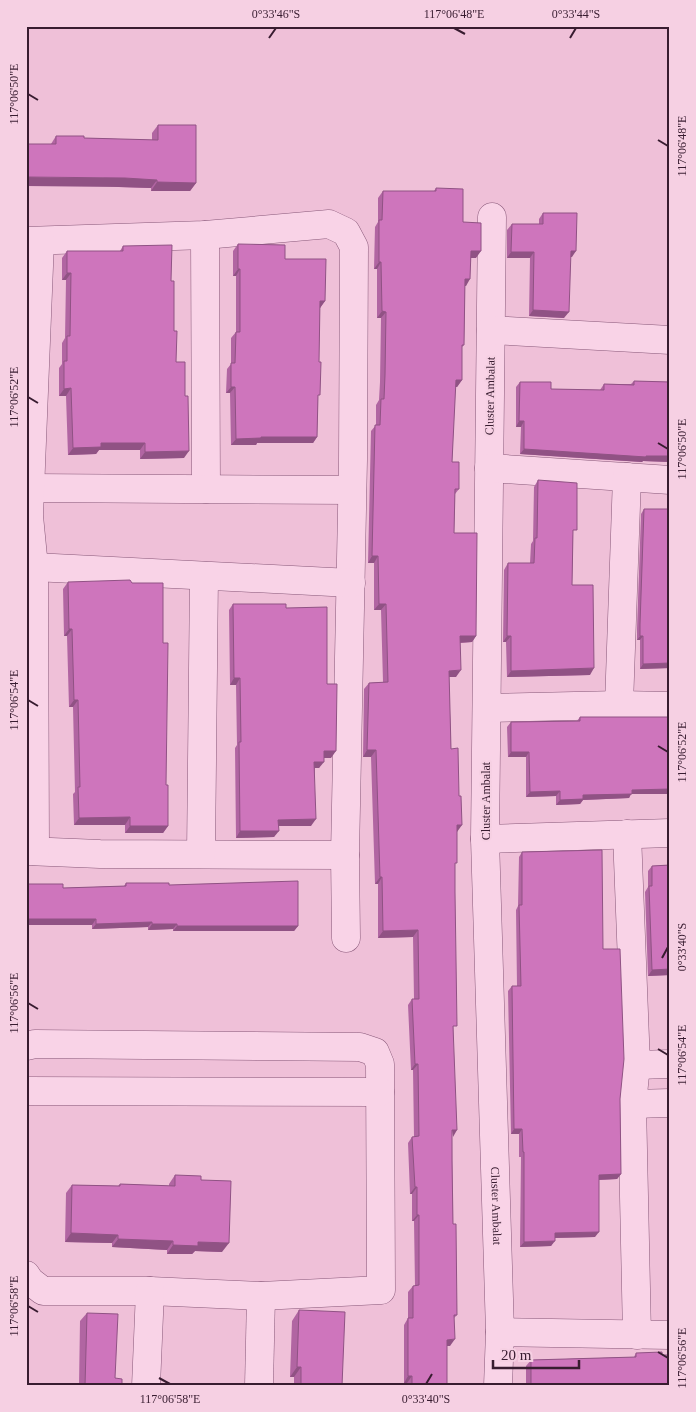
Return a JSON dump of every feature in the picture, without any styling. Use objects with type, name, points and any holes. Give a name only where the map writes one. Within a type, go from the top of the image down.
[{"type":"street","name":"Cluster Ambalat","points":[[492,216],[485,839],[500,1332],[498,1386]]},
{"type":"street","points":[[345,855],[100,854],[30,851],[34,567],[28,516],[33,241],[205,235],[330,224],[346,232],[354,247],[351,583],[345,855],[346,938]]},
{"type":"street","points":[[205,235],[206,489]]},
{"type":"street","points":[[491,330],[670,340]]},
{"type":"street","points":[[489,468],[670,480]]},
{"type":"street","points":[[619,705],[627,477]]},
{"type":"street","points":[[30,488],[352,490]]},
{"type":"street","points":[[34,567],[351,583]]},
{"type":"street","points":[[200,854],[204,576]]},
{"type":"street","points":[[487,708],[619,705],[670,706]]},
{"type":"street","points":[[485,839],[670,832]]},
{"type":"street","points":[[627,834],[636,1064],[632,1104],[637,1335]]},
{"type":"street","points":[[26,1046],[45,1044],[360,1047],[375,1052],[380,1064],[381,1290],[261,1296],[150,1291],[43,1291],[30,1281],[26,1274]]},
{"type":"street","points":[[636,1064],[670,1064]]},
{"type":"street","points":[[26,1091],[380,1092]]},
{"type":"street","points":[[632,1104],[670,1102]]},
{"type":"street","points":[[146,1386],[150,1291]]},
{"type":"street","points":[[258,1386],[261,1296]]},
{"type":"street","points":[[500,1332],[670,1335]]},
{"type":"building","points":[[158,125],[196,125],[196,183],[157,182],[157,180],[125,178],[26,177],[26,144],[56,144],[56,136],[158,140]]},
{"type":"building","points":[[436,188],[463,189],[463,222],[481,223],[481,251],[471,251],[470,279],[465,279],[462,380],[456,380],[452,462],[459,462],[459,489],[455,489],[454,533],[477,533],[476,636],[460,636],[461,670],[449,671],[451,749],[458,748],[462,825],[457,825],[457,863],[455,863],[457,1026],[453,1026],[457,1130],[452,1130],[452,1161],[453,1224],[456,1224],[457,1315],[454,1315],[455,1339],[447,1340],[447,1386],[412,1386],[412,1376],[408,1376],[408,1318],[413,1318],[413,1286],[419,1285],[419,1215],[417,1215],[417,1187],[415,1187],[412,1137],[419,1136],[418,1064],[415,1064],[412,999],[419,999],[418,930],[383,931],[376,750],[367,750],[369,683],[388,682],[386,604],[379,604],[378,556],[372,556],[375,425],[380,425],[381,399],[384,399],[385,375],[386,312],[382,311],[379,220],[382,220],[383,191],[436,191]]},
{"type":"building","points":[[543,213],[577,213],[576,251],[571,251],[569,312],[533,310],[534,252],[511,252],[512,224],[543,224]]},
{"type":"building","points":[[238,244],[285,245],[285,259],[326,259],[325,301],[320,301],[319,362],[321,362],[317,437],[236,439],[235,387],[231,387],[231,363],[235,363],[236,332],[240,332]]},
{"type":"building","points":[[172,245],[171,281],[174,281],[174,331],[177,331],[176,362],[185,362],[185,396],[188,396],[189,451],[145,452],[145,443],[101,443],[101,447],[73,448],[71,388],[64,389],[64,361],[67,361],[67,336],[70,336],[71,273],[67,273],[67,251],[123,251],[123,246]]},
{"type":"building","points":[[634,381],[670,382],[670,456],[646,457],[524,449],[524,421],[519,421],[520,382],[551,382],[551,389],[604,390],[604,384],[634,385]]},
{"type":"building","points":[[538,480],[577,483],[577,530],[573,530],[572,585],[593,585],[594,668],[511,671],[511,636],[507,636],[508,563],[534,563],[535,538],[537,538]]},
{"type":"building","points":[[644,509],[670,509],[670,663],[643,664],[643,636],[640,636],[640,624]]},
{"type":"building","points":[[130,580],[132,583],[163,583],[163,643],[168,643],[166,785],[168,785],[168,826],[130,826],[130,817],[79,818],[78,700],[74,700],[72,629],[69,629],[68,582]]},
{"type":"building","points":[[233,604],[286,604],[286,608],[327,607],[327,684],[337,684],[336,751],[324,751],[324,762],[314,762],[316,819],[278,820],[279,831],[240,831],[240,678],[234,678]]},
{"type":"building","points":[[580,717],[670,717],[670,789],[632,790],[632,794],[583,795],[583,799],[560,800],[560,791],[530,792],[529,752],[511,752],[511,722],[580,721]]},
{"type":"building","points":[[602,850],[603,949],[620,949],[624,1059],[620,1099],[621,1174],[599,1175],[599,1232],[555,1233],[555,1241],[524,1242],[524,1152],[522,1129],[514,1129],[512,986],[521,986],[519,905],[522,905],[522,852]]},
{"type":"building","points":[[670,865],[670,969],[652,970],[649,886],[652,886],[652,866]]},
{"type":"building","points":[[298,881],[298,926],[177,926],[177,924],[152,924],[152,922],[96,924],[96,919],[26,919],[26,884],[63,884],[63,888],[126,886],[126,883],[169,883],[169,885]]},
{"type":"building","points":[[175,1175],[201,1176],[201,1180],[231,1181],[229,1243],[198,1242],[198,1246],[173,1245],[173,1241],[118,1239],[118,1235],[71,1233],[72,1185],[175,1186]]},
{"type":"building","points":[[299,1310],[345,1312],[342,1386],[301,1386],[301,1367],[297,1367]]},
{"type":"building","points":[[87,1313],[118,1314],[115,1378],[122,1379],[122,1386],[85,1386]]},
{"type":"building","points":[[662,1352],[662,1355],[670,1355],[670,1386],[531,1386],[531,1360],[636,1357],[636,1353]]}]
